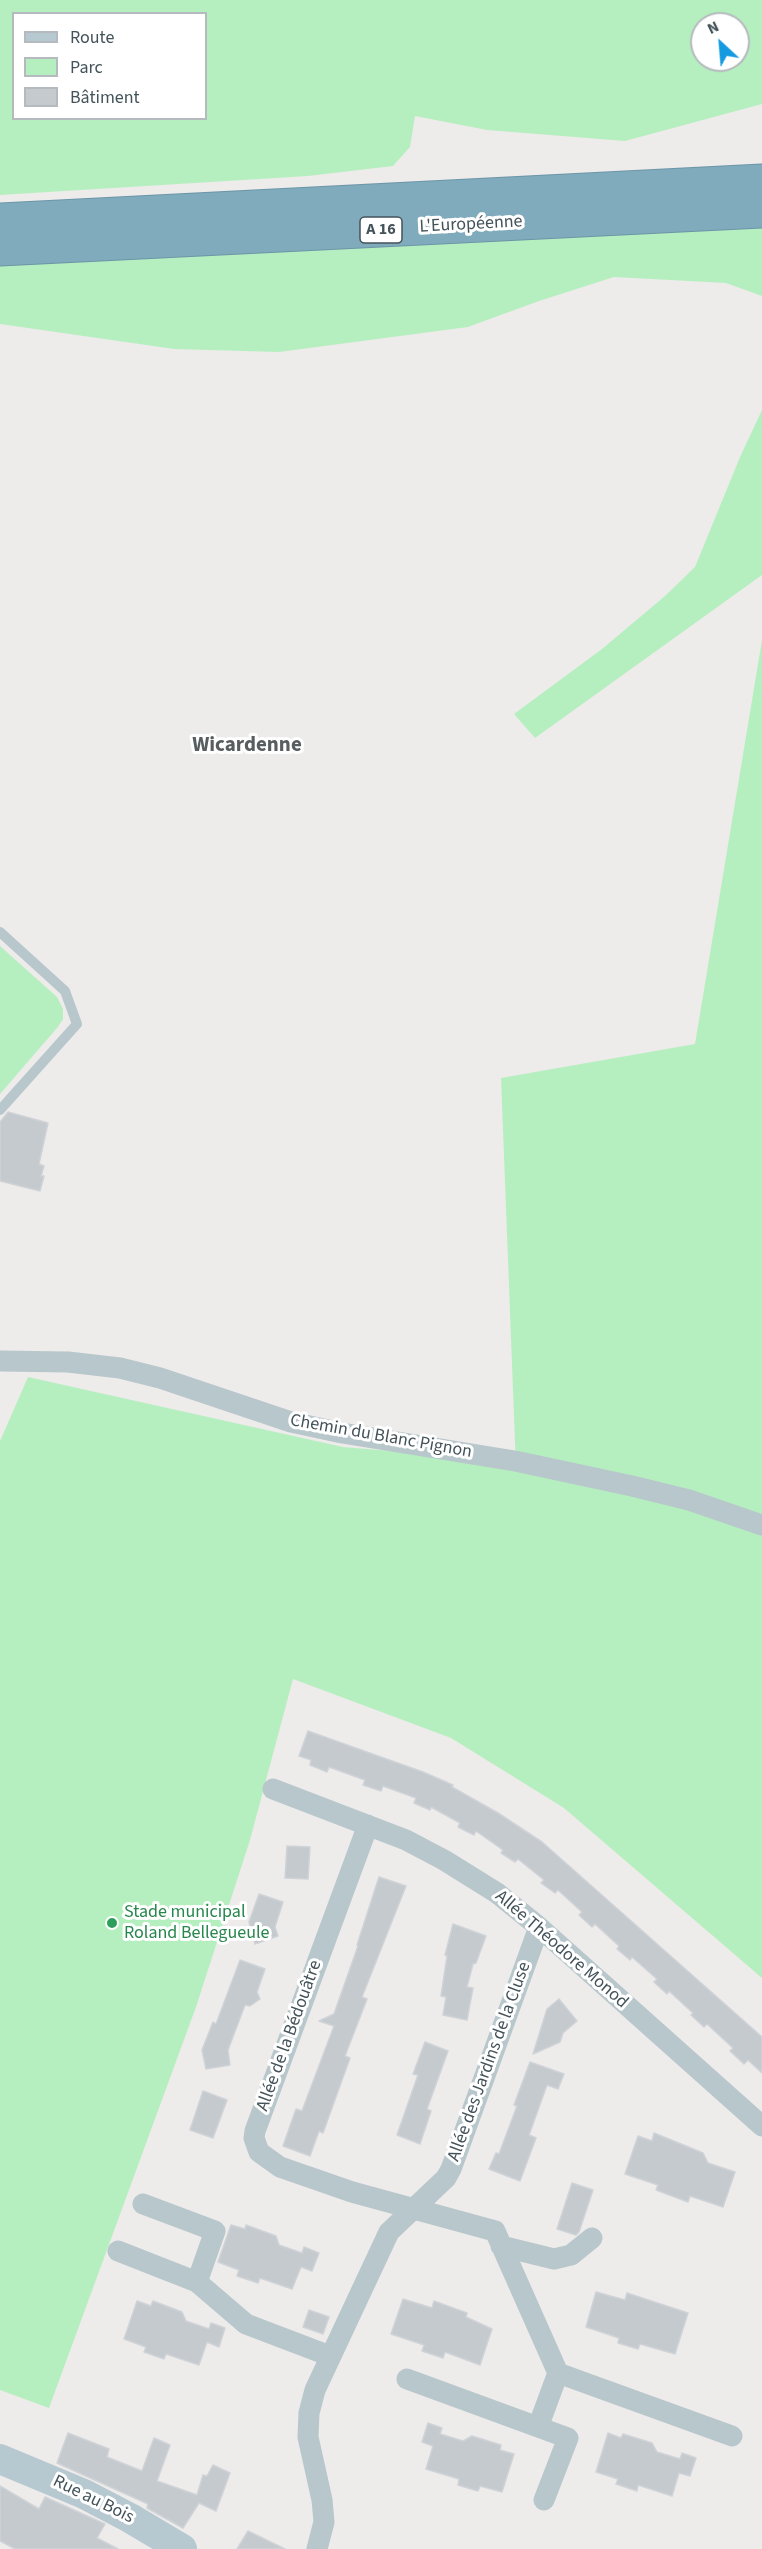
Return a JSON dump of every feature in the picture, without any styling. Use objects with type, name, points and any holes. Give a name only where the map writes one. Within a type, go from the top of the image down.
[{"type":"highway","name":"L'Européenne","points":[[0,220],[762,181]]},
{"type":"highway","name":"L'Européenne","points":[[0,249],[762,211]]},
{"type":"main road","name":"Rue au Bois","points":[[0,2459],[84,2493],[151,2540],[182,2549]]},
{"type":"street","name":"Chemin du Blanc Pignon","points":[[0,1361],[68,1362],[120,1368],[160,1378],[291,1422],[588,1476],[689,1500],[762,1525]]},
{"type":"street","name":"Allée Théodore Monod","points":[[273,1789],[406,1840],[444,1860],[497,1893],[539,1927],[762,2126]]},
{"type":"street","name":"Allée de la Bédouâtre","points":[[368,1825],[254,2138],[259,2152],[280,2168],[352,2192],[414,2207],[495,2231],[501,2246]]},
{"type":"street","name":"Allée des Jardins de la Cluse","points":[[317,2549],[322,2534],[324,2512],[309,2447],[308,2425],[315,2390],[384,2240],[394,2225],[446,2178],[451,2169],[539,1927]]},
{"type":"street","points":[[143,2204],[215,2231],[197,2282]]},
{"type":"street","points":[[501,2246],[554,2259],[571,2255],[592,2238]]},
{"type":"street","points":[[501,2246],[558,2373],[538,2427]]},
{"type":"street","points":[[118,2251],[197,2282],[246,2324],[330,2356]]},
{"type":"street","points":[[558,2373],[732,2436]]},
{"type":"street","points":[[407,2379],[567,2438],[544,2500]]},
{"type":"lane","points":[[0,932],[64,991],[74,1010],[77,1024],[0,1110]]},
{"type":"green space","points":[[0,0],[762,0],[762,104],[625,141],[487,130],[415,116],[410,147],[393,166],[308,176],[0,195]]},
{"type":"green space","points":[[762,225],[762,296],[726,283],[614,277],[468,327],[279,352],[174,349],[0,324],[0,263]]},
{"type":"green space","points":[[762,410],[762,575],[535,738],[514,714],[602,649],[665,596],[695,567]]},
{"type":"green space","points":[[762,640],[762,1978],[564,1808],[451,1738],[293,1679],[250,1840],[196,2007],[49,2408],[0,2390],[0,1441],[28,1377],[343,1447],[453,1456],[516,1468],[501,1078],[695,1044]]},
{"type":"green space","points":[[0,946],[57,997],[63,1009],[63,1019],[0,1094]]},
{"type":"building","points":[[8,1112],[48,1123],[39,1164],[44,1166],[40,1191],[0,1181],[0,1122]]},
{"type":"building","points":[[308,1731],[453,1785],[452,1787],[498,1813],[542,1842],[762,2037],[762,2073],[748,2060],[744,2064],[730,2051],[733,2048],[707,2024],[704,2027],[691,2015],[693,2013],[669,1991],[667,1994],[654,1982],[657,1979],[632,1957],[630,1960],[617,1949],[619,1946],[595,1924],[592,1927],[579,1915],[582,1912],[558,1890],[555,1893],[541,1883],[544,1880],[518,1859],[515,1862],[501,1853],[503,1850],[476,1831],[474,1835],[458,1827],[460,1823],[431,1807],[430,1810],[414,1803],[416,1798],[383,1786],[381,1791],[363,1785],[365,1780],[329,1767],[327,1772],[310,1765],[311,1760],[299,1756]]},
{"type":"building","points":[[287,1846],[310,1847],[308,1879],[285,1878]]},
{"type":"building","points":[[379,1877],[406,1886],[362,1997],[367,1999],[345,2056],[350,2058],[323,2133],[319,2131],[310,2156],[283,2146],[296,2109],[302,2111],[334,2026],[319,2021],[334,2014]]},
{"type":"building","points":[[259,1894],[283,1902],[275,1927],[278,1936],[255,1944],[249,1922]]},
{"type":"building","points":[[453,1924],[486,1936],[476,1963],[473,1964],[467,1987],[473,1988],[467,2020],[443,2015],[446,1997],[441,1996],[447,1956],[445,1955]]},
{"type":"building","points":[[240,1960],[265,1969],[257,1992],[260,1999],[250,2006],[245,2005],[228,2050],[230,2065],[206,2069],[202,2050],[213,2022],[216,2024]]},
{"type":"building","points":[[559,1999],[577,2021],[563,2033],[560,2042],[533,2054],[547,2009]]},
{"type":"building","points":[[425,2042],[448,2051],[427,2109],[431,2111],[420,2144],[397,2135],[418,2075],[413,2074]]},
{"type":"building","points":[[530,2062],[564,2074],[558,2089],[547,2085],[529,2135],[536,2138],[520,2181],[489,2169],[496,2153],[499,2154]]},
{"type":"building","points":[[203,2091],[227,2100],[213,2138],[190,2130]]},
{"type":"building","points":[[654,2133],[703,2153],[708,2163],[735,2172],[723,2207],[690,2196],[688,2202],[656,2190],[658,2185],[625,2174],[638,2136],[652,2141]]},
{"type":"building","points":[[572,2183],[593,2190],[576,2235],[557,2229]]},
{"type":"building","points":[[231,2225],[245,2229],[246,2225],[276,2236],[279,2245],[302,2253],[304,2247],[319,2253],[312,2271],[301,2267],[292,2289],[260,2278],[258,2283],[237,2276],[239,2270],[218,2262]]},
{"type":"building","points":[[596,2292],[625,2300],[627,2293],[688,2313],[675,2354],[640,2344],[638,2349],[618,2343],[619,2338],[586,2327]]},
{"type":"building","points":[[403,2299],[432,2308],[434,2301],[467,2313],[466,2317],[492,2329],[480,2365],[445,2352],[443,2358],[422,2351],[424,2345],[391,2334]]},
{"type":"building","points":[[137,2301],[151,2306],[153,2301],[182,2312],[186,2321],[209,2329],[211,2323],[225,2328],[219,2347],[207,2342],[199,2365],[166,2354],[164,2359],[144,2352],[146,2347],[124,2339]]},
{"type":"building","points":[[309,2310],[329,2317],[323,2334],[303,2327]]},
{"type":"building","points":[[428,2423],[442,2428],[440,2434],[463,2441],[472,2436],[501,2445],[500,2450],[514,2454],[502,2492],[480,2486],[478,2491],[458,2485],[459,2479],[426,2469],[433,2446],[422,2442]]},
{"type":"building","points":[[68,2433],[109,2449],[107,2457],[142,2471],[154,2438],[170,2445],[157,2481],[197,2495],[203,2475],[207,2476],[213,2465],[230,2473],[216,2511],[199,2503],[183,2528],[147,2508],[148,2504],[57,2463]]},
{"type":"building","points":[[608,2433],[621,2438],[623,2434],[652,2443],[657,2452],[680,2459],[682,2453],[696,2458],[690,2476],[679,2473],[672,2496],[638,2485],[637,2491],[616,2484],[618,2479],[596,2472]]},
{"type":"building","points":[[0,2486],[39,2509],[45,2497],[105,2524],[97,2538],[118,2549],[15,2549],[0,2541]]},
{"type":"building","points":[[248,2531],[285,2549],[237,2549]]},
{"type":"place","name":"Stade municipal Roland Bellegueule","points":[[112,1923]]},
{"type":"district","name":"Wicardenne","points":[[247,746]]}]
